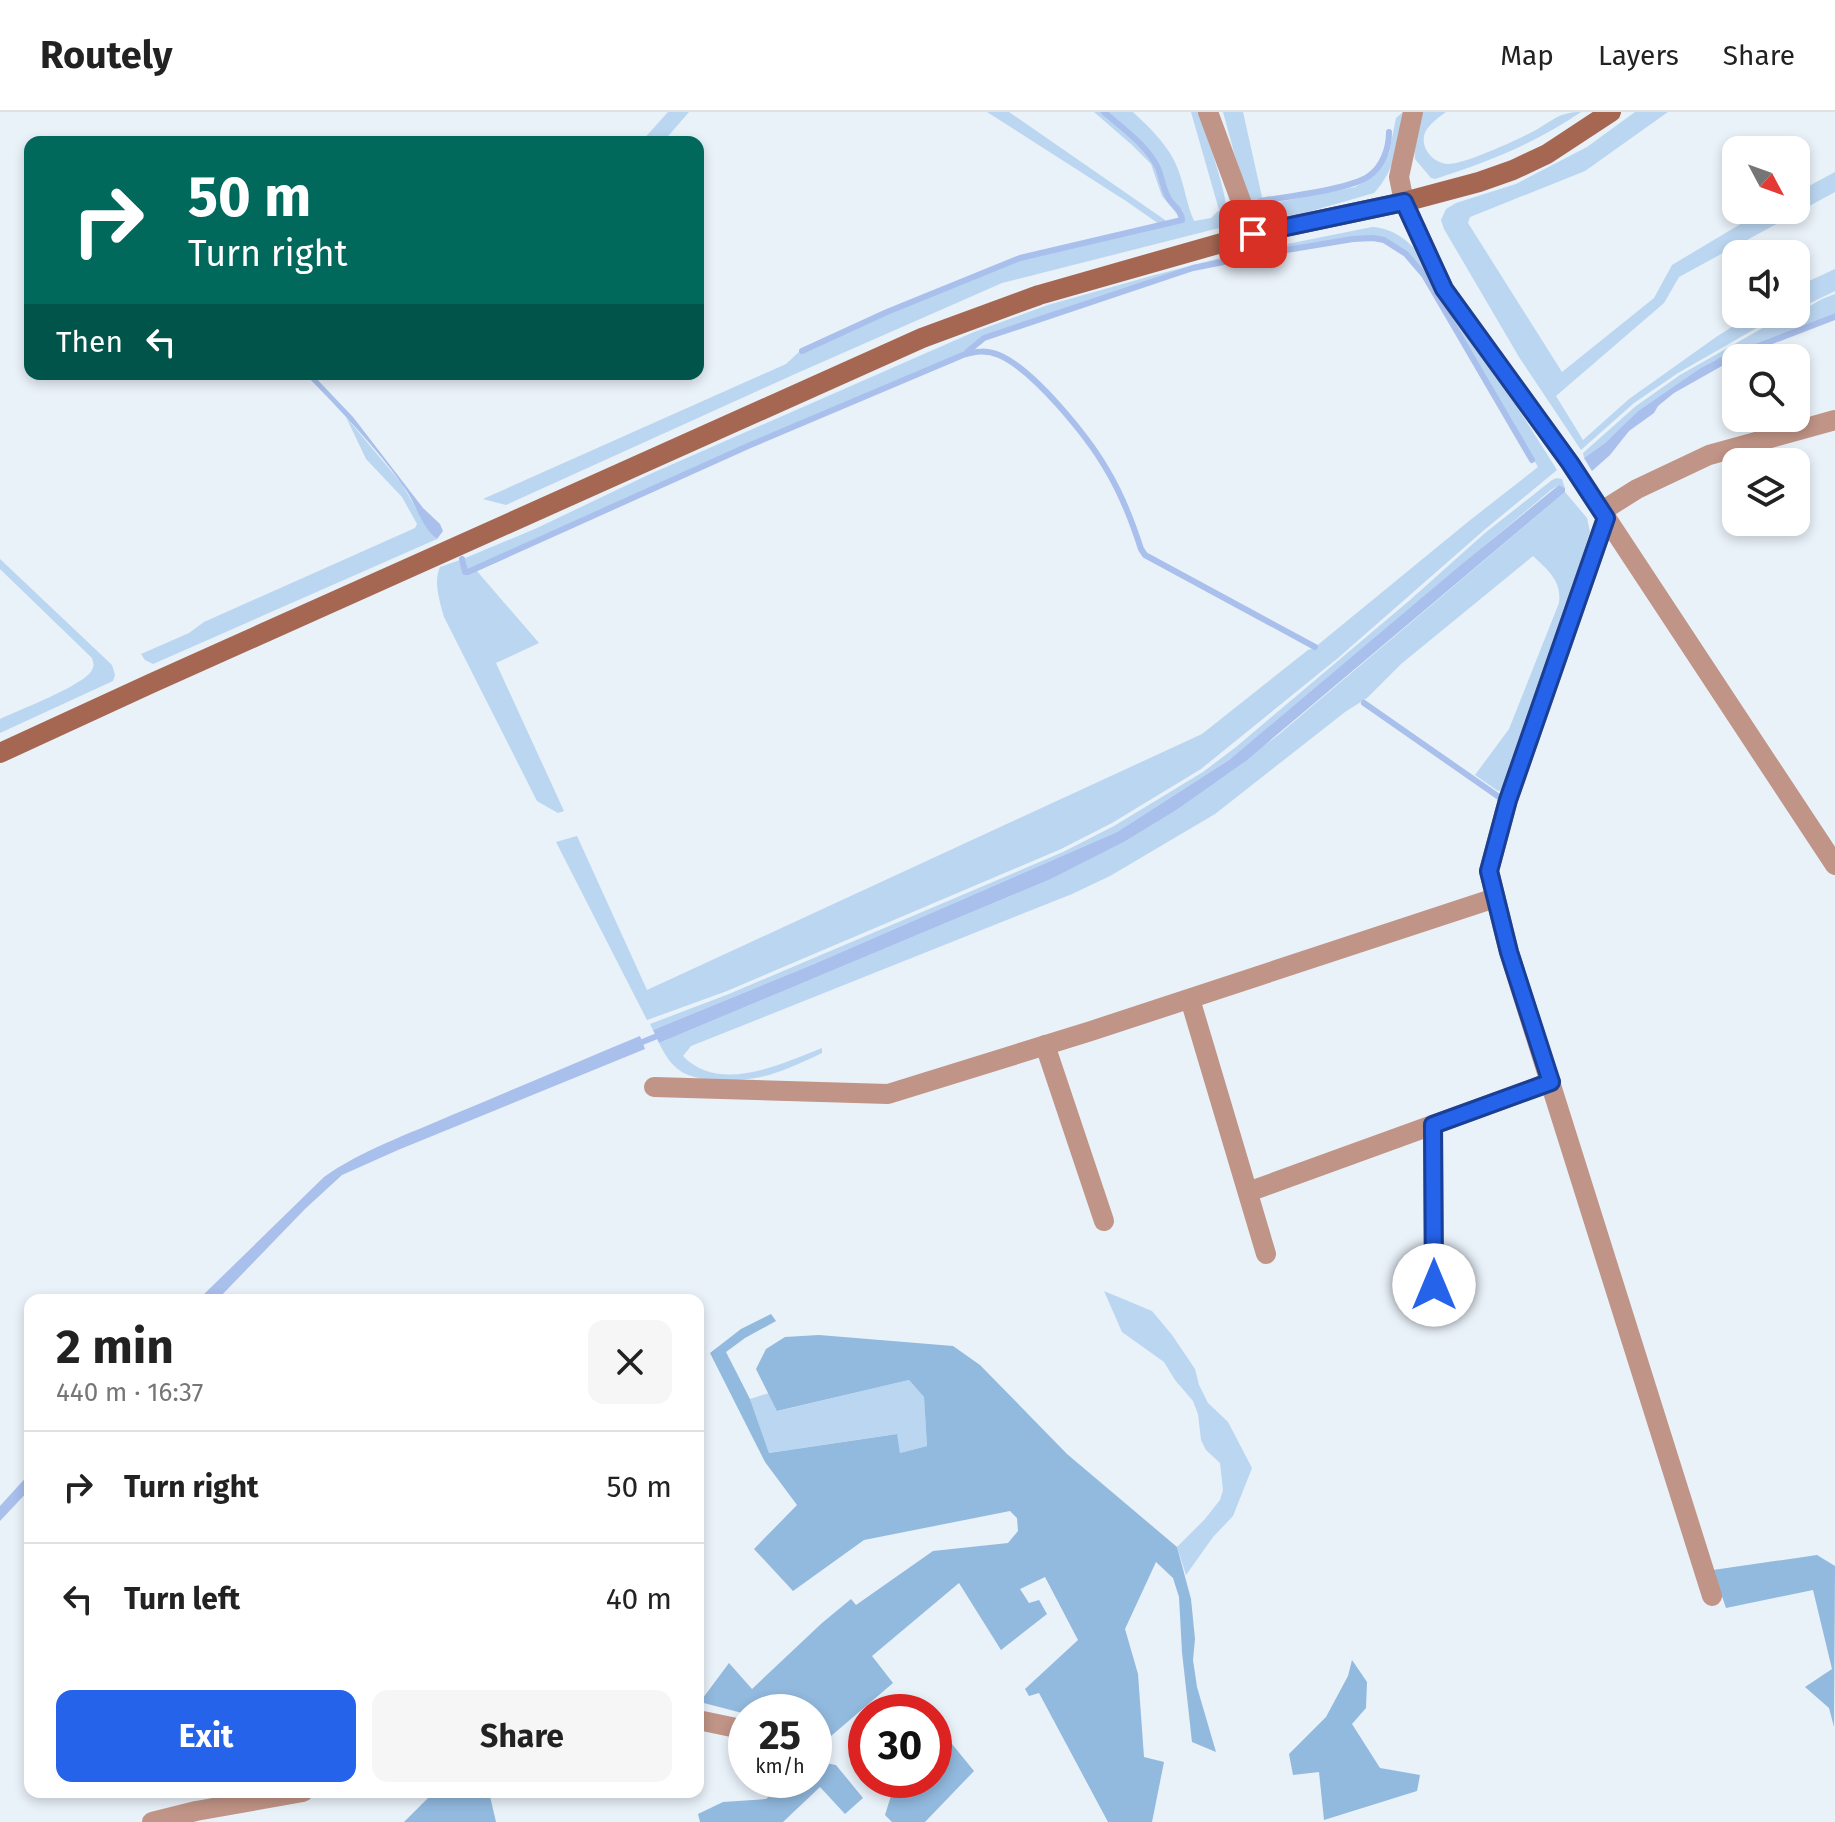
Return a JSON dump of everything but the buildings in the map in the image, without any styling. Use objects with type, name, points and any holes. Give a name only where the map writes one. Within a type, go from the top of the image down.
[{"type":"main road","points":[[0,753],[922,338],[1039,295],[1253,234],[1404,202],[1513,170],[1547,154],[1611,112]]},
{"type":"street","points":[[1208,112],[1253,234]]},
{"type":"street","points":[[1413,112],[1399,177],[1404,202],[1444,289],[1570,463],[1835,865]]},
{"type":"street","points":[[1712,1596],[1509,952],[1489,871],[1508,800],[1604,514],[1637,489],[1709,455],[1835,420]]},
{"type":"street","points":[[654,1087],[888,1094],[1495,898]]},
{"type":"street","points":[[1190,999],[1266,1254]]},
{"type":"street","points":[[1045,1045],[1104,1221]]},
{"type":"street","points":[[1248,1192],[1551,1082]]},
{"type":"street","points":[[1433,1125],[1434,1285]]},
{"type":"street","points":[[704,1721],[728,1726]]},
{"type":"street","points":[[152,1822],[269,1798]]},
{"type":"shaded area","points":[[668,112],[689,112],[668,136],[646,136]]},
{"type":"shaded area","points":[[987,112],[1009,112],[1168,225],[1184,220],[1183,211],[1169,197],[1158,165],[1151,154],[1106,112],[1133,112],[1160,140],[1176,163],[1194,221],[1211,218],[1219,210],[1191,112],[1199,112],[1222,186],[1227,226],[1002,283],[506,505],[483,499],[786,364],[801,350],[803,352],[946,289],[1021,259],[1162,226]]},
{"type":"shaded area","points":[[1094,112],[1101,112],[1145,152],[1156,168],[1166,198],[1181,219],[1162,196],[1151,164]]},
{"type":"shaded area","points":[[1223,112],[1243,112],[1262,197],[1258,201],[1263,205],[1355,187],[1370,179],[1389,153],[1396,118],[1406,112],[1392,165],[1374,193],[1263,225],[1258,223]]},
{"type":"shaded area","points":[[1423,112],[1446,112],[1429,126],[1424,141],[1431,156],[1448,164],[1492,150],[1562,115],[1581,112],[1546,134],[1510,151],[1435,179],[1415,159],[1414,146]]},
{"type":"shaded area","points":[[1635,112],[1668,112],[1585,171],[1470,217],[1468,223],[1562,372],[1654,298],[1672,265],[1741,224],[1776,224],[1747,240],[1722,240],[1722,254],[1679,277],[1664,303],[1556,396],[1583,440],[1629,399],[1719,335],[1730,328],[1757,328],[1729,344],[1722,344],[1722,348],[1634,403],[1581,450],[1519,357],[1441,220],[1446,209],[1456,203],[1516,184],[1587,147]]},
{"type":"shaded area","points":[[1835,172],[1835,192],[1810,206],[1810,185]]},
{"type":"shaded area","points":[[1372,227],[1399,236],[1421,255],[1557,470],[1338,658],[1201,769],[1112,823],[1061,849],[727,991],[647,1020],[556,842],[577,836],[647,990],[1202,734],[1538,467],[1416,262],[1398,246],[1384,239],[1353,238],[1193,267],[983,336],[962,353],[747,444],[468,570],[463,559],[974,332],[1048,305],[1151,276],[1232,255]]},
{"type":"shaded area","points":[[1835,269],[1835,291],[1810,303],[1810,281]]},
{"type":"shaded area","points":[[1835,294],[1835,313],[1810,323],[1810,306]]},
{"type":"shaded area","points":[[1835,313],[1835,320],[1772,344],[1755,344],[1796,328],[1810,328],[1810,323]]},
{"type":"shaded area","points":[[1763,328],[1796,328],[1755,344],[1735,344]]},
{"type":"shaded area","points":[[1722,351],[1722,357],[1638,411],[1605,443],[1584,458],[1583,453],[1636,406],[1680,375]]},
{"type":"shaded area","points":[[1721,357],[1722,366],[1674,393],[1629,431],[1592,471],[1584,458],[1605,443],[1638,411]]},
{"type":"shaded area","points":[[311,380],[318,380],[353,417],[423,508],[440,524],[443,531],[437,539],[381,457]]},
{"type":"shaded area","points":[[346,417],[402,484],[429,531],[437,539],[153,664],[145,660],[141,654],[189,633],[204,622],[415,528],[417,524],[402,497],[366,459]]},
{"type":"shaded area","points":[[1557,478],[1562,479],[1565,488],[1559,485],[1551,490],[1229,760],[1117,832],[814,964],[653,1030],[650,1024],[729,994],[1063,852],[1114,826],[1203,772],[1410,600],[1485,533]]},
{"type":"shaded area","points":[[1559,485],[1565,488],[1565,492],[1247,760],[1175,811],[1124,842],[1051,879],[659,1043],[653,1030],[814,964],[1117,832],[1229,760]]},
{"type":"shaded area","points":[[1565,492],[1587,518],[1590,532],[1506,789],[1498,791],[1475,775],[1509,729],[1559,603],[1556,582],[1533,556],[1401,664],[1367,698],[1215,814],[1110,876],[691,1046],[683,1056],[698,1067],[714,1073],[732,1074],[769,1068],[822,1048],[822,1053],[766,1076],[741,1080],[691,1076],[678,1069],[666,1056],[659,1043],[1051,879],[1124,842],[1175,811],[1277,736]]},
{"type":"shaded area","points":[[0,559],[112,665],[115,675],[113,681],[0,733],[0,719],[77,683],[87,676],[94,665],[92,658],[0,569]]},
{"type":"shaded area","points":[[460,560],[463,573],[476,570],[539,643],[496,663],[564,811],[558,813],[537,801],[444,617],[438,592],[438,573],[440,567]]},
{"type":"shaded area","points":[[640,1036],[645,1049],[342,1175],[223,1294],[204,1294],[324,1177],[386,1143]]},
{"type":"shaded area","points":[[1104,1291],[1152,1311],[1195,1369],[1208,1403],[1228,1422],[1252,1468],[1233,1516],[1213,1537],[1186,1575],[1177,1547],[1220,1500],[1223,1490],[1220,1463],[1206,1450],[1201,1440],[1193,1401],[1164,1362],[1122,1332]]},
{"type":"shaded area","points":[[771,1314],[776,1321],[726,1352],[750,1399],[769,1453],[897,1434],[900,1453],[927,1446],[924,1397],[909,1380],[777,1411],[756,1369],[766,1349],[785,1337],[819,1335],[953,1346],[980,1365],[1067,1454],[1177,1547],[1191,1599],[1197,1687],[1216,1752],[1192,1742],[1179,1597],[1173,1578],[1156,1562],[1125,1629],[1138,1674],[1144,1757],[1164,1762],[1152,1822],[1108,1822],[1039,1693],[1029,1696],[1025,1689],[1078,1640],[1045,1577],[1020,1589],[1029,1603],[1039,1600],[1047,1614],[1001,1650],[959,1583],[872,1656],[893,1683],[880,1694],[848,1694],[848,1721],[832,1735],[832,1694],[728,1694],[728,1709],[704,1703],[704,1697],[729,1663],[752,1689],[851,1599],[856,1605],[933,1551],[1008,1543],[1018,1531],[1017,1518],[1010,1511],[864,1540],[793,1591],[754,1549],[797,1505],[765,1462],[710,1353],[741,1329]]},
{"type":"shaded area","points":[[909,1380],[924,1397],[927,1446],[900,1453],[896,1434],[769,1453],[750,1399],[769,1393],[778,1411]]},
{"type":"shaded area","points":[[24,1480],[24,1495],[0,1521],[0,1506]]},
{"type":"shaded area","points":[[1817,1555],[1835,1566],[1834,1727],[1829,1708],[1805,1687],[1832,1669],[1813,1590],[1726,1608],[1713,1570]]},
{"type":"shaded area","points":[[1352,1660],[1367,1682],[1366,1708],[1352,1724],[1380,1768],[1420,1775],[1417,1791],[1324,1820],[1319,1772],[1293,1775],[1289,1754],[1326,1717],[1348,1676]]},
{"type":"shaded area","points":[[952,1744],[974,1771],[952,1794]]},
{"type":"shaded area","points":[[832,1764],[848,1780],[848,1798],[863,1798],[845,1814],[830,1798]]},
{"type":"shaded area","points":[[428,1798],[490,1798],[496,1822],[404,1822]]},
{"type":"shaded area","points":[[808,1798],[783,1822],[700,1822],[698,1814],[723,1802]]},
{"type":"shaded area","points":[[890,1798],[948,1798],[925,1822],[892,1822],[885,1815]]},
{"type":"waterway","points":[[802,351],[887,312],[1020,258],[1182,220],[1167,195],[1153,160],[1134,137],[1104,112]]},
{"type":"waterway","points":[[1260,201],[1360,181],[1374,172],[1381,162],[1389,132]]},
{"type":"waterway","points":[[967,352],[984,338],[1193,268],[1353,239],[1384,240],[1406,254],[1424,275],[1532,460]]},
{"type":"waterway","points":[[462,559],[465,572],[468,572],[748,446],[963,355],[985,352],[1013,363],[1044,389],[1074,423],[1112,479],[1145,555],[1315,647]]},
{"type":"waterway","points":[[1364,703],[1499,797]]},
{"type":"waterway","points":[[635,1045],[662,1034]]},
{"type":"route","points":[[1253,234],[1404,202],[1444,289],[1606,518],[1508,800],[1489,871],[1509,952],[1551,1082],[1433,1125],[1434,1285]]}]
